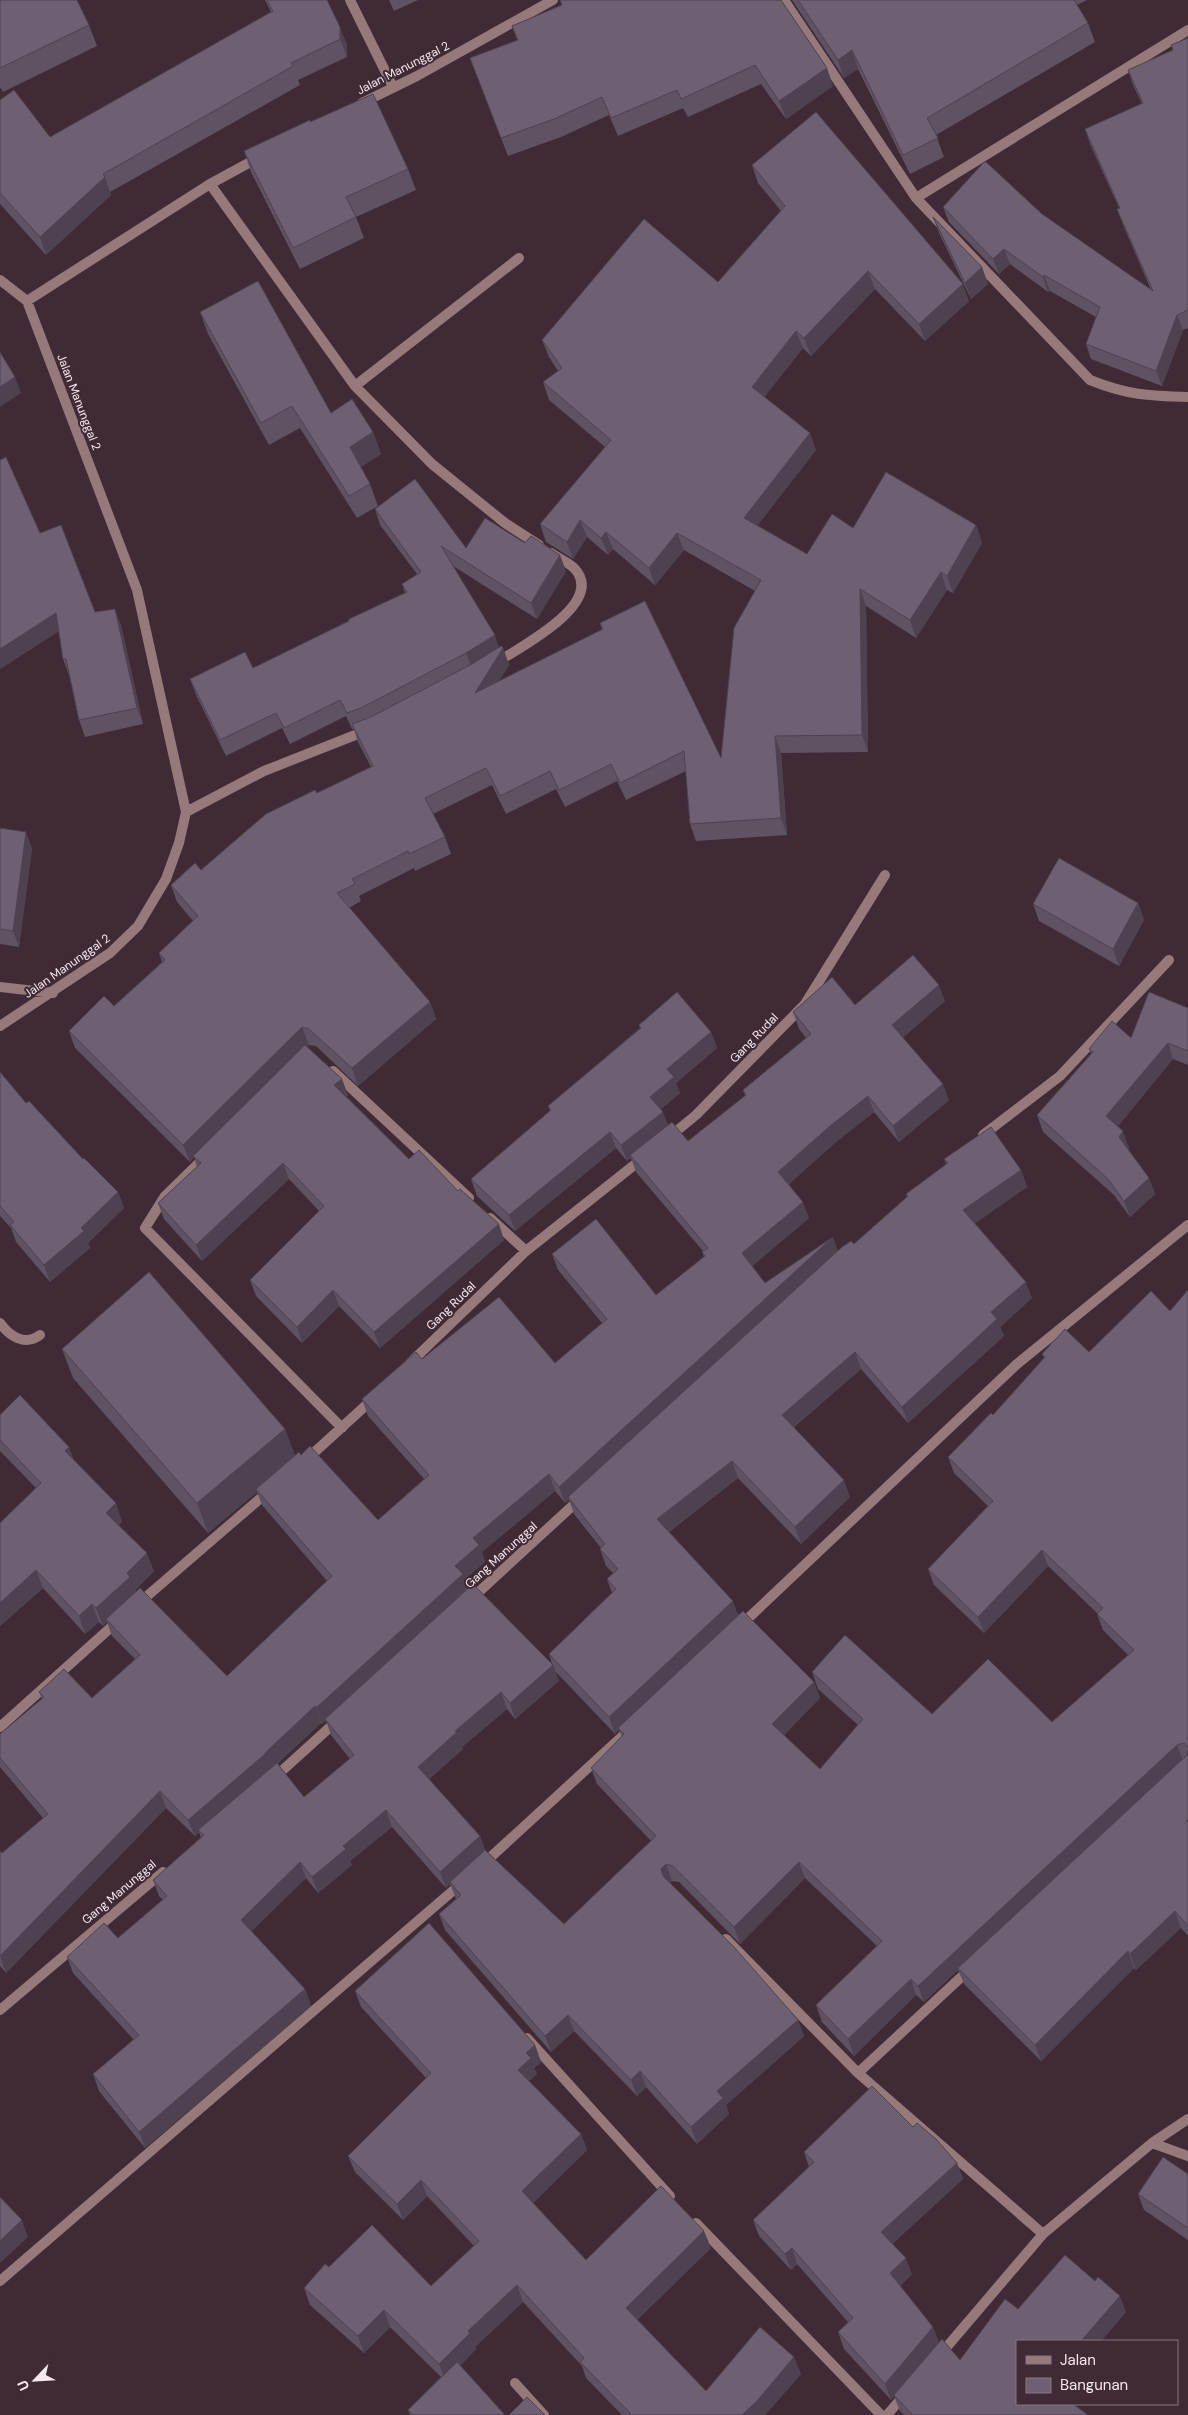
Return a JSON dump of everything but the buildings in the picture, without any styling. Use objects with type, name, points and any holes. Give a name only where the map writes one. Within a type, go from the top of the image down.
[{"type":"street","points":[[350,0],[393,87]]},
{"type":"street","name":"Jalan Manunggal 2","points":[[349,110],[417,76],[553,0]]},
{"type":"street","points":[[784,0],[916,198],[1090,380],[1118,392],[1144,396],[1188,397]]},
{"type":"street","points":[[916,198],[1188,30]]},
{"type":"street","points":[[0,280],[27,301],[210,184],[271,152]]},
{"type":"street","points":[[210,184],[355,386],[432,464],[505,523],[574,568],[578,576],[580,591],[574,607],[550,628],[484,670]]},
{"type":"street","points":[[355,386],[519,258]]},
{"type":"street","name":"Jalan Manunggal 2","points":[[0,1026],[110,953],[138,926],[166,878],[179,843],[186,812],[137,590],[27,301]]},
{"type":"street","points":[[186,812],[264,771],[380,724]]},
{"type":"street","name":"Gang Rudal","points":[[399,1374],[526,1251],[696,1115],[805,1004],[885,875]]},
{"type":"street","points":[[973,1142],[1060,1076],[1169,960]]},
{"type":"street","points":[[0,986],[52,993]]},
{"type":"street","points":[[325,1064],[526,1251]]},
{"type":"street","points":[[214,1148],[165,1196],[145,1228],[342,1428]]},
{"type":"street","points":[[729,1636],[1017,1364],[1188,1225]]},
{"type":"street","points":[[0,1323],[16,1338],[26,1341],[40,1335]]},
{"type":"street","points":[[298,1466],[385,1388]]},
{"type":"street","points":[[0,1727],[127,1613],[277,1484]]},
{"type":"street","name":"Gang Manunggal","points":[[458,1610],[591,1490]]},
{"type":"street","points":[[268,1784],[348,1710]]},
{"type":"street","points":[[0,2281],[428,1921],[472,1874],[636,1724]]},
{"type":"street","name":"Gang Manunggal","points":[[0,2010],[171,1865]]},
{"type":"street","points":[[715,1928],[858,2073],[1043,2234]]},
{"type":"street","points":[[858,2073],[980,1960]]},
{"type":"street","points":[[520,2030],[684,2210],[881,2415]]},
{"type":"street","points":[[933,2362],[1043,2234],[1152,2143],[1188,2119]]},
{"type":"street","points":[[1152,2143],[1188,2156]]},
{"type":"street","points":[[515,2383],[544,2415]]},
{"type":"street","points":[[887,2415],[913,2385]]}]
